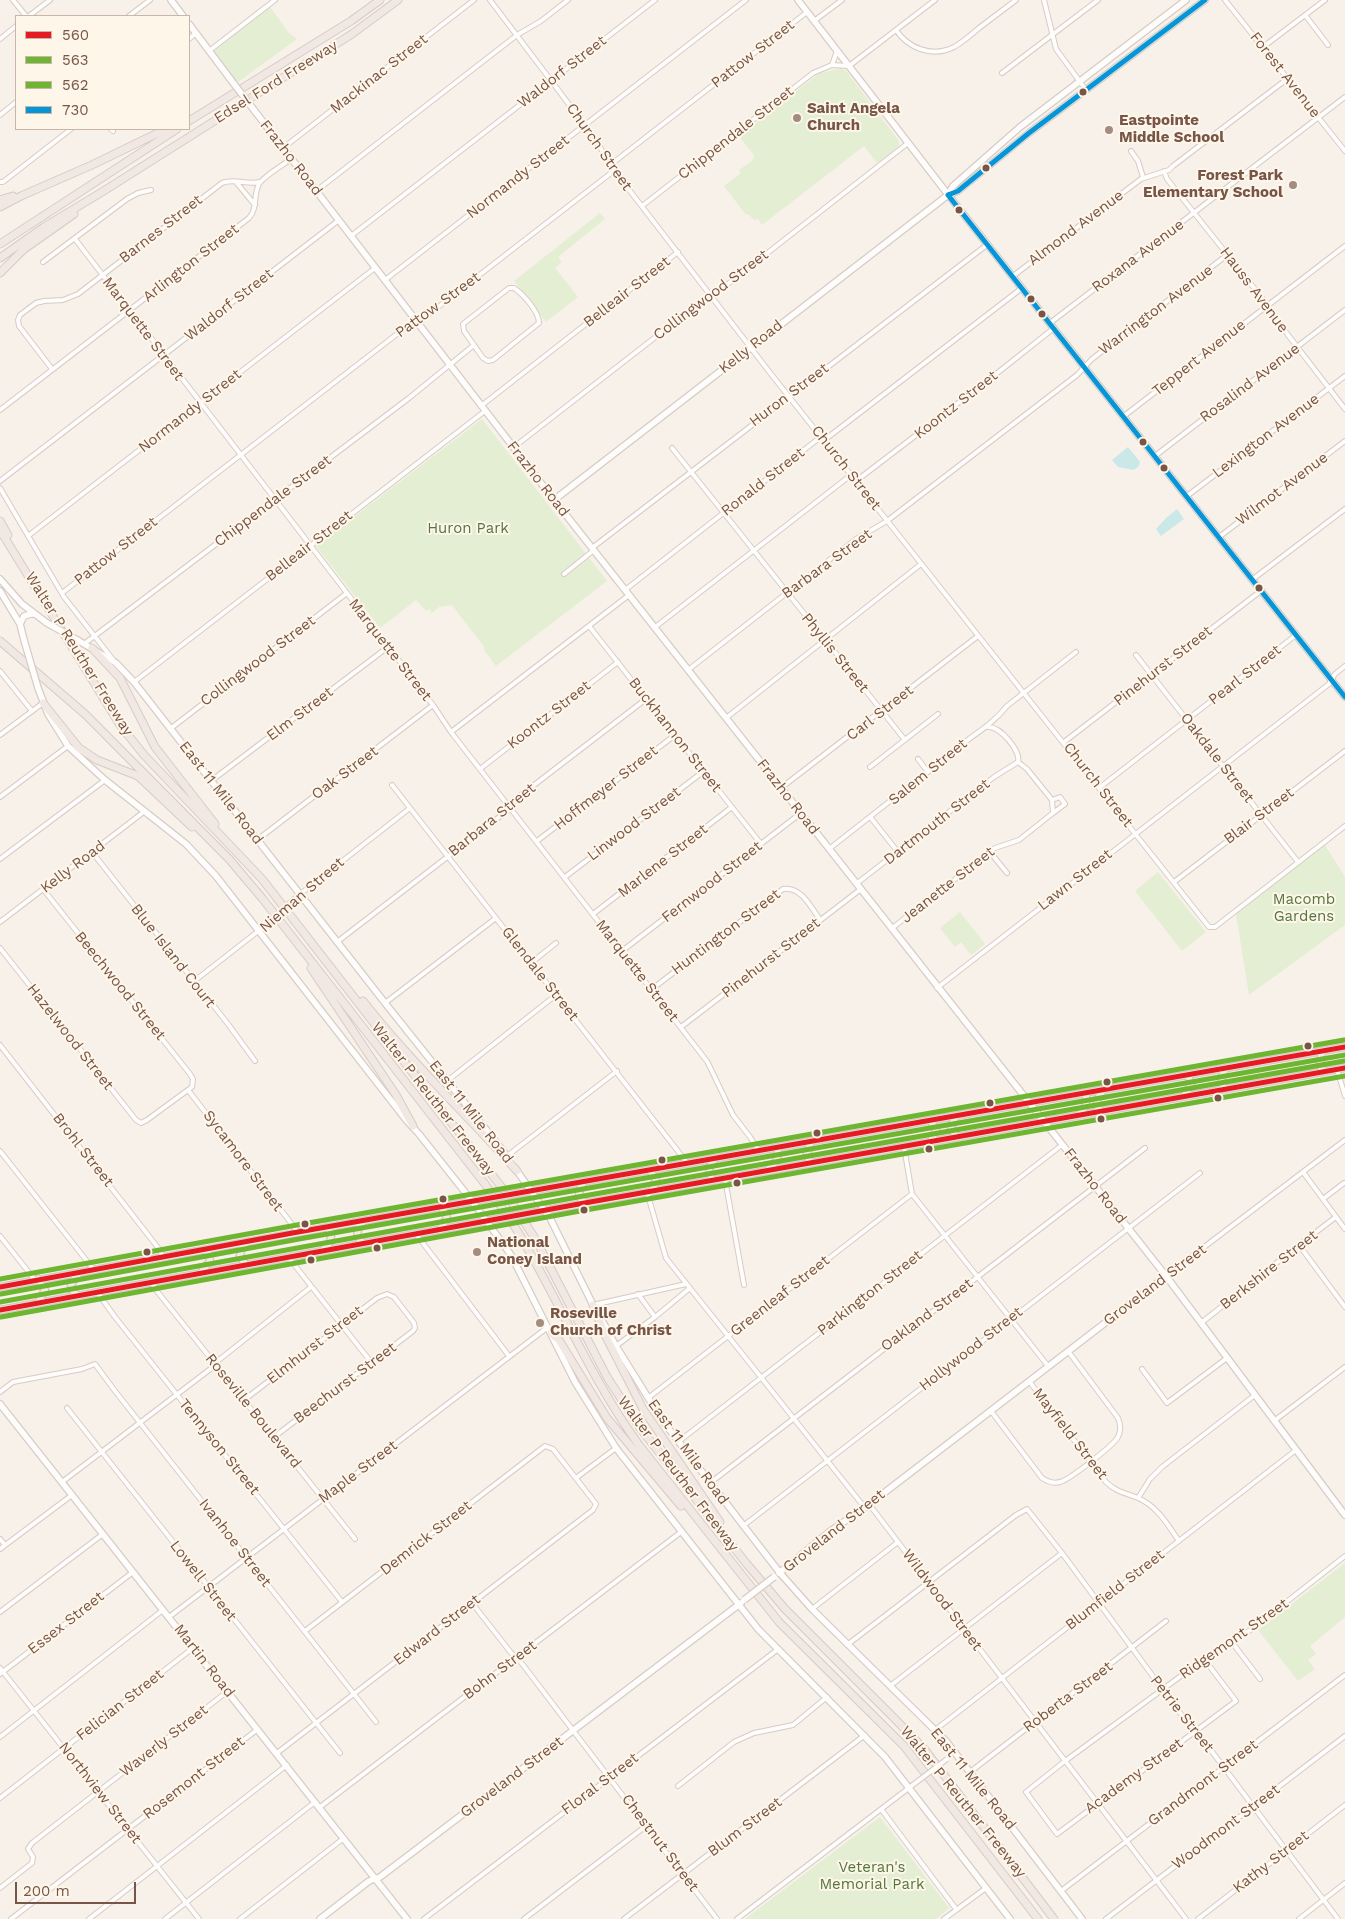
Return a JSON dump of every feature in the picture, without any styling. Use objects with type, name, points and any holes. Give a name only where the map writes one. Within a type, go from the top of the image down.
[{"type":"highway","name":"Edsel Ford Freeway","points":[[190,118],[351,21],[380,0]]},
{"type":"highway","name":"Edsel Ford Freeway","points":[[0,258],[44,227],[373,19],[398,0]]},
{"type":"highway","points":[[373,19],[405,0]]},
{"type":"highway","points":[[0,207],[164,130]]},
{"type":"highway","points":[[0,244],[175,130]]},
{"type":"highway","points":[[0,200],[32,191]]},
{"type":"highway","points":[[0,273],[23,250],[102,192]]},
{"type":"highway","points":[[0,521],[17,550],[24,567]]},
{"type":"highway","points":[[0,530],[24,567]]},
{"type":"highway","name":"Walter P Reuther Freeway","points":[[24,567],[95,687],[120,725],[151,762],[262,879],[506,1194],[536,1240],[601,1366],[623,1403],[648,1439],[757,1576],[802,1627],[925,1750],[1054,1919]]},
{"type":"highway","name":"Walter P Reuther Freeway","points":[[0,641],[85,714],[212,841],[262,898],[485,1184],[514,1225],[612,1407],[638,1444],[779,1622],[904,1746],[1038,1919]]},
{"type":"highway","points":[[92,648],[120,678],[155,748],[223,836]]},
{"type":"highway","points":[[43,703],[72,740],[86,754],[138,776],[183,819],[212,841]]},
{"type":"highway","points":[[262,898],[279,926],[312,969],[396,1095],[413,1126]]},
{"type":"highway","points":[[337,974],[356,993],[402,1048],[517,1171]]},
{"type":"highway","points":[[593,1305],[596,1318],[642,1409],[716,1517],[750,1561],[757,1576]]},
{"type":"highway","points":[[549,1330],[558,1340],[607,1418],[675,1499],[706,1530]]},
{"type":"main road","points":[[0,1287],[298,1232],[1345,1047]]},
{"type":"main road","points":[[1322,1051],[1320,1064],[1323,1072]]},
{"type":"main road","points":[[1225,1089],[1221,1079],[1226,1068]]},
{"type":"main road","points":[[0,1310],[649,1191],[1345,1068]]},
{"type":"main road","points":[[1184,1096],[1191,1084],[1188,1075]]},
{"type":"main road","points":[[1101,1111],[1096,1103],[1103,1090]]},
{"type":"main road","points":[[1079,1115],[1086,1105],[1086,1093]]},
{"type":"main road","points":[[956,1116],[951,1126],[956,1137]]},
{"type":"main road","points":[[931,1121],[936,1130],[931,1141]]},
{"type":"main road","points":[[810,1163],[807,1154],[811,1142]]},
{"type":"main road","points":[[768,1170],[777,1160],[778,1148]]},
{"type":"main road","points":[[712,1180],[709,1169],[714,1159]]},
{"type":"main road","points":[[649,1191],[656,1180],[650,1170]]},
{"type":"main road","points":[[584,1182],[579,1193],[585,1203]]},
{"type":"main road","points":[[440,1230],[447,1218],[441,1207]]},
{"type":"main road","points":[[363,1243],[358,1238],[357,1233],[364,1221]]},
{"type":"main road","points":[[323,1250],[331,1239],[331,1233],[327,1227]]},
{"type":"main road","points":[[245,1264],[240,1256],[246,1242]]},
{"type":"main road","points":[[201,1272],[210,1261],[210,1255],[206,1250]]},
{"type":"main road","points":[[77,1295],[72,1290],[71,1284],[79,1273]]},
{"type":"main road","points":[[37,1280],[45,1290],[38,1303]]},
{"type":"street","points":[[13,0],[26,15]]},
{"type":"street","points":[[28,15],[50,0]]},
{"type":"street","points":[[130,15],[150,0]]},
{"type":"street","points":[[172,0],[182,15]]},
{"type":"street","points":[[209,51],[275,0]]},
{"type":"street","name":"Mackinac Street","points":[[283,148],[474,0]]},
{"type":"street","name":"Church Street","points":[[490,0],[551,80],[612,168],[711,296],[1209,927],[1212,927],[1298,862]]},
{"type":"street","points":[[316,190],[517,35],[541,21],[568,0]]},
{"type":"street","name":"Waldorf Street","points":[[351,236],[656,0]]},
{"type":"street","name":"Normandy Street","points":[[385,280],[746,0]]},
{"type":"street","points":[[798,0],[948,195],[1345,697]]},
{"type":"street","points":[[814,21],[842,0]]},
{"type":"street","points":[[849,66],[935,0]]},
{"type":"street","points":[[896,30],[906,42],[920,49],[929,52],[946,50],[960,42],[1016,0]]},
{"type":"street","points":[[1044,0],[1058,53],[1086,90]]},
{"type":"street","points":[[1002,73],[1098,0]]},
{"type":"street","name":"Kelly Road","points":[[948,195],[952,186],[1010,135],[1186,0]]},
{"type":"street","name":"Kelly Road","points":[[554,500],[948,195],[958,191],[1029,133],[1205,0]]},
{"type":"street","name":"Forest Avenue","points":[[1225,0],[1345,151]]},
{"type":"street","points":[[1263,47],[1324,0]]},
{"type":"street","name":"Pattow Street","points":[[62,593],[240,455],[417,321],[424,318],[610,173],[614,162],[808,12]]},
{"type":"street","points":[[1305,15],[1328,45]]},
{"type":"street","name":"Frazho Road","points":[[190,25],[554,500],[1166,1276],[1345,1515]]},
{"type":"street","points":[[0,39],[15,27]]},
{"type":"street","points":[[190,38],[196,33]]},
{"type":"street","points":[[832,65],[837,50]]},
{"type":"street","name":"Chippendale Street","points":[[642,206],[812,72],[832,65],[849,66]]},
{"type":"street","name":"Almond Avenue","points":[[1013,276],[1144,177],[1174,166],[1288,79]]},
{"type":"street","name":"Roxana Avenue","points":[[1052,326],[1194,213],[1345,97]]},
{"type":"street","points":[[0,115],[15,103]]},
{"type":"street","points":[[1029,133],[1031,128],[1045,116],[1044,112],[1039,112]]},
{"type":"street","points":[[0,182],[70,130]]},
{"type":"street","points":[[993,163],[990,161],[990,158],[1004,145],[1010,135]]},
{"type":"street","name":"Collingwood Street","points":[[514,447],[707,297],[715,294],[908,142]]},
{"type":"street","points":[[1130,150],[1138,161],[1144,177]]},
{"type":"street","points":[[260,182],[291,158]]},
{"type":"street","name":"Hauss Avenue","points":[[1164,171],[1167,179],[1345,409]]},
{"type":"street","name":"Barnes Street","points":[[52,369],[19,326],[18,317],[36,303],[63,300],[75,295],[222,183],[228,180],[246,183],[260,182]]},
{"type":"street","points":[[236,181],[255,206]]},
{"type":"street","name":"Arlington Street","points":[[0,410],[247,220],[253,214],[260,182]]},
{"type":"street","points":[[43,262],[127,199],[138,193],[151,190]]},
{"type":"street","name":"Waldorf Street","points":[[0,482],[339,220]]},
{"type":"street","name":"Marquette Street","points":[[74,239],[433,705],[451,732],[707,1061],[733,1115],[759,1151]]},
{"type":"street","name":"Huron Street","points":[[564,574],[691,471],[988,244]]},
{"type":"street","name":"Teppert Avenue","points":[[1124,416],[1345,246]]},
{"type":"street","name":"Belleair Street","points":[[134,682],[310,546],[678,252]]},
{"type":"street","name":"Warrington Avenue","points":[[1084,366],[1227,255]]},
{"type":"street","name":"Normandy Street","points":[[28,536],[375,268]]},
{"type":"street","points":[[509,288],[517,289],[539,318],[539,324],[493,360],[488,361],[483,358],[474,345],[464,331],[464,324],[509,288]]},
{"type":"street","name":"Ronald Street","points":[[451,732],[589,626],[723,513],[818,439],[827,438],[1022,288]]},
{"type":"street","name":"Rosalind Avenue","points":[[1155,456],[1345,310]]},
{"type":"street","name":"Koontz Street","points":[[856,481],[992,378],[1052,326]]},
{"type":"street","name":"Chippendale Street","points":[[82,642],[96,636],[474,345]]},
{"type":"street","name":"Barbara Street","points":[[688,670],[856,540],[888,521],[1077,375],[1084,366]]},
{"type":"street","name":"Lexington Avenue","points":[[1187,496],[1345,376]]},
{"type":"street","name":"Wilmot Avenue","points":[[1220,537],[1345,441]]},
{"type":"street","name":"Phyllis Street","points":[[672,448],[824,641],[905,740]]},
{"type":"street","points":[[654,628],[851,475]]},
{"type":"street","points":[[0,488],[62,593],[116,663]]},
{"type":"street","points":[[1253,579],[1345,509]]},
{"type":"street","points":[[726,718],[921,564]]},
{"type":"street","name":"East 11 Mile Road","points":[[0,579],[15,598],[35,614],[116,663],[134,682],[385,1004],[507,1156],[545,1210],[616,1346],[677,1442],[780,1573],[812,1609],[956,1753],[1082,1919]]},
{"type":"street","name":"Pinehurst Street","points":[[1064,742],[1262,590]]},
{"type":"street","points":[[0,591],[20,624],[43,703],[68,746],[105,780],[181,840],[202,860],[407,1121],[413,1126],[516,1263],[587,1402],[616,1448],[738,1605],[777,1650],[881,1752],[1010,1919]]},
{"type":"street","name":"Collingwood Street","points":[[170,728],[346,593]]},
{"type":"street","points":[[20,624],[24,616],[35,614]]},
{"type":"street","name":"Buckhannon Street","points":[[589,626],[761,844]]},
{"type":"street","name":"Pearl Street","points":[[1099,788],[1296,635]]},
{"type":"street","name":"Carl Street","points":[[781,788],[978,636]]},
{"type":"street","name":"Elm Street","points":[[211,781],[388,647]]},
{"type":"street","name":"Salem Street","points":[[829,849],[976,734],[988,727],[990,721],[1076,652]]},
{"type":"street","name":"Oakdale Street","points":[[1136,654],[1298,862]]},
{"type":"street","name":"Koontz Street","points":[[480,769],[618,662]]},
{"type":"street","name":"Lawn Street","points":[[937,988],[1135,832],[1329,684],[1335,674],[1345,666]]},
{"type":"street","points":[[0,671],[32,711]]},
{"type":"street","name":"Barbara Street","points":[[337,942],[507,811],[512,802],[646,699]]},
{"type":"street","points":[[0,735],[43,703]]},
{"type":"street","name":"Oak Street","points":[[257,840],[433,705]]},
{"type":"street","points":[[870,767],[938,714]]},
{"type":"street","points":[[988,727],[993,727],[1000,731],[1017,752],[1019,756],[1018,762],[1027,769],[1052,800],[1053,811],[1065,804],[1060,797],[1052,800]]},
{"type":"street","name":"Hoffmeyer Street","points":[[537,841],[675,735]]},
{"type":"street","points":[[0,797],[68,746]]},
{"type":"street","name":"Blair Street","points":[[1174,882],[1345,751]]},
{"type":"street","points":[[918,759],[928,772]]},
{"type":"street","name":"Dartmouth Street","points":[[858,886],[898,852],[994,777],[1018,762]]},
{"type":"street","name":"Linwood Street","points":[[565,878],[704,771]]},
{"type":"street","points":[[0,859],[105,780]]},
{"type":"street","name":"Glendale Street","points":[[392,785],[688,1164]]},
{"type":"street","name":"Marlene Street","points":[[593,914],[732,807]]},
{"type":"street","name":"Nieman Street","points":[[193,982],[259,932],[299,893],[410,808]]},
{"type":"street","name":"Kelly Road","points":[[0,922],[145,811]]},
{"type":"street","name":"Jeanette Street","points":[[891,929],[990,852],[1001,845],[1019,840],[1053,811]]},
{"type":"street","name":"Fernwood Street","points":[[622,951],[801,814]]},
{"type":"street","points":[[871,818],[898,852]]},
{"type":"street","points":[[1298,862],[1345,826]]},
{"type":"street","name":"Blue Island Court","points":[[92,852],[255,1061]]},
{"type":"street","points":[[990,852],[1007,872]]},
{"type":"street","name":"Pinehurst Street","points":[[681,1027],[820,920],[858,886]]},
{"type":"street","name":"Huntington Street","points":[[652,989],[783,888],[793,888],[799,892],[820,920]]},
{"type":"street","name":"Beechwood Street","points":[[43,889],[190,1074],[194,1083],[188,1090]]},
{"type":"street","points":[[385,1004],[496,918]]},
{"type":"street","points":[[531,963],[556,943]]},
{"type":"street","name":"Hazelwood Street","points":[[0,948],[136,1120],[141,1123],[188,1090]]},
{"type":"street","points":[[447,1081],[556,995]]},
{"type":"street","name":"Brohl Street","points":[[0,1045],[159,1249],[163,1257]]},
{"type":"street","points":[[1337,1069],[1345,1096]]},
{"type":"street","points":[[507,1156],[617,1071]]},
{"type":"street","name":"Sycamore Street","points":[[188,1090],[298,1232]]},
{"type":"street","name":"Groveland Street","points":[[320,1919],[380,1877],[774,1578],[830,1532],[867,1506],[1345,1140]]},
{"type":"street","name":"Parkington Street","points":[[677,1442],[1062,1145]]},
{"type":"street","name":"Mayfield Street","points":[[904,1146],[912,1194],[1048,1366]]},
{"type":"street","name":"Oakland Street","points":[[710,1483],[1145,1148]]},
{"type":"street","points":[[0,1151],[94,1270]]},
{"type":"street","points":[[1303,1172],[1345,1229]]},
{"type":"street","name":"Hollywood Street","points":[[743,1526],[1200,1173]]},
{"type":"street","points":[[725,1178],[744,1285]]},
{"type":"street","points":[[1323,1198],[1344,1183]]},
{"type":"street","name":"Wildwood Street","points":[[649,1191],[666,1258],[862,1504],[872,1508],[1186,1919]]},
{"type":"street","name":"Greenleaf Street","points":[[648,1398],[912,1194]]},
{"type":"street","name":"Berkshire Street","points":[[1201,1323],[1336,1217]]},
{"type":"street","points":[[416,1234],[509,1356]]},
{"type":"street","points":[[0,1236],[37,1280]]},
{"type":"street","points":[[1299,1245],[1344,1304]]},
{"type":"street","points":[[288,1256],[371,1362]]},
{"type":"street","name":"Roseville Boulevard","points":[[151,1281],[156,1290],[214,1363],[356,1539]]},
{"type":"street","points":[[593,1305],[638,1294],[688,1286]]},
{"type":"street","points":[[616,1346],[655,1317],[688,1286]]},
{"type":"street","points":[[62,1482],[212,1367],[214,1363],[311,1287]]},
{"type":"street","name":"Tennyson Street","points":[[97,1292],[342,1602]]},
{"type":"street","name":"Elmhurst Street","points":[[244,1400],[377,1298],[387,1294],[394,1297],[416,1328]]},
{"type":"street","points":[[638,1294],[655,1317]]},
{"type":"street","name":"Beechurst Street","points":[[274,1437],[416,1328]]},
{"type":"street","name":"Maple Street","points":[[169,1617],[509,1356],[549,1330]]},
{"type":"street","points":[[991,1411],[1042,1478],[1052,1482],[1061,1482],[1069,1478],[1115,1442],[1120,1433],[1120,1426],[1118,1418],[1068,1351]]},
{"type":"street","points":[[1142,1369],[1167,1403],[1227,1358]]},
{"type":"street","name":"Ivanhoe Street","points":[[0,1392],[13,1382],[82,1369],[95,1364],[376,1722]]},
{"type":"street","points":[[1274,1421],[1345,1367]]},
{"type":"street","name":"Mayfield Street","points":[[1029,1381],[1113,1488],[1138,1498],[1151,1506],[1161,1516],[1179,1541]]},
{"type":"street","points":[[1138,1498],[1150,1479],[1162,1468],[1255,1395]]},
{"type":"street","name":"Martin Road","points":[[0,1404],[407,1919]]},
{"type":"street","name":"Lowell Street","points":[[67,1408],[340,1753]]},
{"type":"street","name":"Demrick Street","points":[[305,1632],[548,1446],[553,1449],[576,1478]]},
{"type":"street","points":[[576,1478],[616,1448]]},
{"type":"street","name":"Blumfield Street","points":[[935,1730],[1296,1450]]},
{"type":"street","name":"Edward Street","points":[[277,1753],[596,1507],[576,1478]]},
{"type":"street","points":[[0,1549],[72,1495]]},
{"type":"street","name":"Petrie Street","points":[[928,1582],[1016,1515],[1027,1509],[1062,1552],[1163,1690],[1338,1919]]},
{"type":"street","name":"Bohn Street","points":[[320,1808],[681,1532]]},
{"type":"street","points":[[0,1612],[103,1534]]},
{"type":"street","points":[[0,1539],[5,1546]]},
{"type":"street","points":[[812,1609],[898,1542]]},
{"type":"street","points":[[890,1686],[1062,1552]]},
{"type":"street","name":"Ridgemont Street","points":[[1058,1834],[1026,1792],[1204,1659],[1256,1625],[1345,1556]]},
{"type":"street","name":"Essex Street","points":[[1,1671],[133,1572]]},
{"type":"street","points":[[847,1645],[928,1582]]},
{"type":"street","name":"Chestnut Street","points":[[472,1603],[573,1730],[717,1919]]},
{"type":"street","points":[[0,1737],[164,1610]]},
{"type":"street","name":"Roberta Street","points":[[970,1772],[1166,1621]]},
{"type":"street","points":[[1231,1642],[1260,1679]]},
{"type":"street","name":"Felician Street","points":[[0,1798],[193,1648]]},
{"type":"street","name":"Floral Street","points":[[424,1919],[777,1650]]},
{"type":"street","name":"Academy Street","points":[[1058,1834],[1236,1701],[1204,1659]]},
{"type":"street","name":"Northview Street","points":[[1,1671],[199,1919]]},
{"type":"street","name":"Grandmont Street","points":[[1061,1891],[1345,1676]]},
{"type":"street","name":"Waverly Street","points":[[0,1888],[32,1863],[33,1857],[28,1849],[30,1845],[228,1692]]},
{"type":"street","points":[[678,1786],[734,1742],[754,1733],[793,1725],[827,1698]]},
{"type":"street","name":"Rosemont Street","points":[[12,1919],[258,1729]]},
{"type":"street","name":"Blum Street","points":[[624,1919],[865,1735]]},
{"type":"street","name":"Woodmont Street","points":[[1106,1919],[1345,1736]]},
{"type":"street","points":[[737,1919],[956,1753]]},
{"type":"street","points":[[89,1919],[287,1766]]},
{"type":"street","points":[[165,1919],[315,1802]]},
{"type":"street","name":"Kathy Street","points":[[1198,1919],[1345,1805]]},
{"type":"street","points":[[881,1809],[956,1909]]},
{"type":"street","points":[[524,1919],[646,1826]]},
{"type":"street","points":[[240,1919],[344,1838]]},
{"type":"street","points":[[1299,1919],[1345,1884]]},
{"type":"street","points":[[944,1919],[986,1888]]},
{"type":"green space","points":[[267,3],[289,33],[297,39],[238,82],[233,78],[214,51],[239,31],[237,26]]},
{"type":"green space","points":[[841,68],[847,72],[899,141],[899,146],[879,162],[876,162],[864,146],[762,225],[758,219],[754,220],[748,214],[746,215],[724,186],[741,173],[739,170],[753,160],[754,155],[739,136],[818,74]]},
{"type":"green space","points":[[600,213],[605,219],[558,257],[562,262],[555,268],[578,297],[546,322],[514,281]]},
{"type":"green space","name":"Huron Park","points":[[482,419],[607,581],[496,666],[484,650],[485,648],[452,605],[439,607],[432,613],[429,609],[426,611],[416,600],[380,628],[316,546]]},
{"type":"green space","name":"Macomb Gardens","points":[[1325,845],[1345,877],[1345,925],[1249,995],[1236,914]]},
{"type":"green space","points":[[1158,872],[1206,932],[1182,951],[1135,891]]},
{"type":"green space","points":[[960,912],[985,944],[971,955],[961,942],[955,947],[940,928]]},
{"type":"green space","points":[[1345,1563],[1345,1617],[1310,1646],[1316,1654],[1308,1660],[1315,1669],[1298,1681],[1258,1630]]},
{"type":"green space","name":"Veteran's Memorial Park","points":[[880,1817],[949,1908],[936,1919],[745,1919]]},
{"type":"water","points":[[1128,447],[1140,462],[1139,466],[1134,470],[1118,467],[1112,460]]},
{"type":"water","points":[[1177,509],[1184,519],[1161,536],[1156,529]]},
{"type":"transit line","name":"730","points":[[948,195],[958,191],[1029,133],[1205,0]]},
{"type":"transit line","name":"730","points":[[948,195],[1345,697]]},
{"type":"transit line","name":"562","points":[[0,1279],[1344,1040]]},
{"type":"transit line","name":"560","points":[[0,1287],[298,1232],[1345,1047]]},
{"type":"transit line","name":"563","points":[[1,1294],[299,1239],[1345,1055]]},
{"type":"transit line","name":"562","points":[[0,1302],[1344,1061]]},
{"type":"transit line","name":"560","points":[[0,1310],[579,1204],[1345,1068]]},
{"type":"transit line","name":"563","points":[[1,1317],[580,1211],[1345,1076]]},
{"type":"place","name":"Saint Angela Church","points":[[797,118]]},
{"type":"place","name":"Eastpointe Middle School","points":[[1109,130]]},
{"type":"place","name":"Forest Park Elementary School","points":[[1293,185]]},
{"type":"place","name":"National Coney Island","points":[[477,1252]]},
{"type":"place","name":"Roseville Church of Christ","points":[[540,1323]]}]
